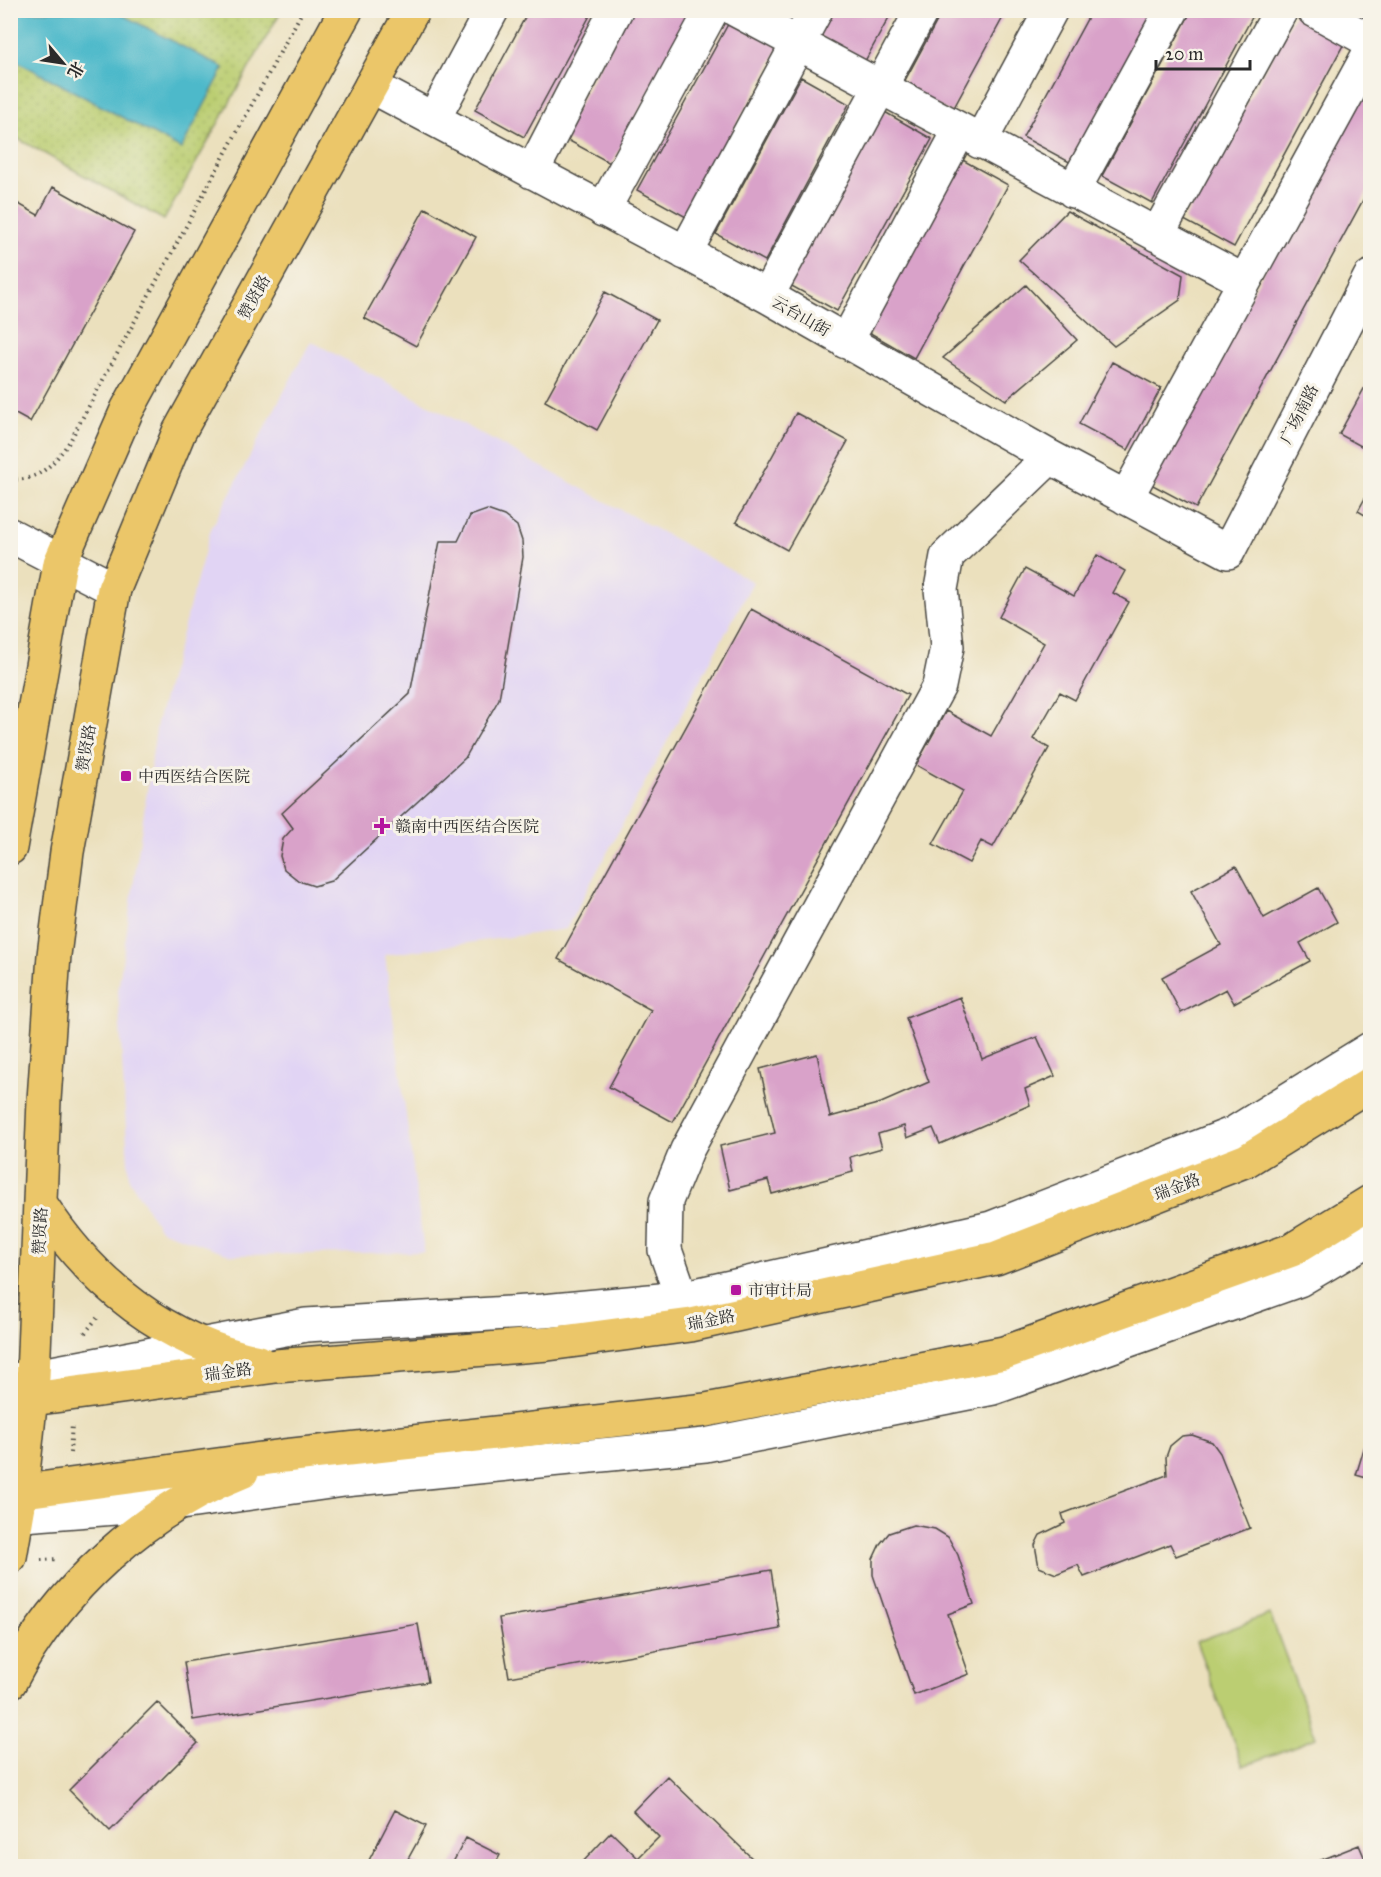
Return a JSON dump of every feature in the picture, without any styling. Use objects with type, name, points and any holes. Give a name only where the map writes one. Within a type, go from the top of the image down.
[{"type":"main road","points":[[10,848],[60,563],[127,410],[346,10]]},
{"type":"main road","name":"赞贤路","points":[[10,1557],[21,1390],[42,1206],[44,1100],[54,955],[67,852],[114,589],[179,432],[413,10]]},
{"type":"main road","name":"瑞金路","points":[[21,1390],[548,1344],[687,1311],[996,1258],[1247,1160],[1371,1084]]},
{"type":"main road","points":[[15,1504],[284,1456],[706,1410],[1005,1353],[1292,1250],[1371,1202]]},
{"type":"main road","points":[[42,1206],[77,1255],[121,1297],[149,1317],[203,1345],[242,1359],[276,1366]]},
{"type":"main road","points":[[10,1682],[57,1611],[84,1580],[118,1548],[156,1518],[181,1503],[239,1473],[284,1456]]},
{"type":"street","points":[[434,118],[492,10]]},
{"type":"street","points":[[532,172],[616,10]]},
{"type":"street","points":[[603,210],[711,10]]},
{"type":"street","points":[[736,10],[1244,281]]},
{"type":"street","points":[[685,254],[816,10]]},
{"type":"street","points":[[767,296],[922,10]]},
{"type":"street","points":[[846,342],[970,136],[1051,10]]},
{"type":"street","points":[[1073,191],[1172,10]]},
{"type":"street","points":[[1157,236],[1281,10]]},
{"type":"street","points":[[1314,10],[1371,41]]},
{"type":"street","points":[[1126,498],[1371,52]]},
{"type":"street","name":"云台山街","points":[[371,86],[767,296],[1050,457],[1228,552]]},
{"type":"street","name":"广场南路","points":[[1228,552],[1371,277]]},
{"type":"street","points":[[687,1311],[665,1250],[666,1201],[687,1150],[939,686],[947,647],[941,589],[947,556],[1050,457]]},
{"type":"street","points":[[10,536],[114,589]]},
{"type":"street","points":[[21,1390],[203,1345],[306,1325],[543,1311],[687,1311],[991,1228],[1234,1133],[1371,1049]]},
{"type":"street","points":[[15,1504],[181,1503],[344,1480],[705,1444],[993,1388],[1299,1280],[1371,1238]]},
{"type":"path","points":[[10,479],[23,481],[41,473],[54,464],[70,441],[303,10]]},
{"type":"shaded area","name":"赣南中西医结合医院","points":[[311,341],[753,582],[566,929],[385,955],[424,1252],[232,1255],[160,1230],[129,1179],[118,991],[157,723],[211,529]]},
{"type":"green space","points":[[11,11],[281,11],[164,220],[11,135]]},
{"type":"green space","points":[[1270,1614],[1316,1738],[1243,1766],[1196,1642]]},
{"type":"water","points":[[10,11],[115,11],[224,68],[181,149],[11,58]]},
{"type":"building","points":[[529,10],[593,10],[524,137],[475,110]]},
{"type":"building","points":[[629,10],[693,10],[612,164],[562,137]]},
{"type":"building","points":[[829,10],[893,10],[865,61],[816,34]]},
{"type":"building","points":[[943,10],[1007,10],[951,113],[902,86]]},
{"type":"building","points":[[1092,10],[1156,10],[1073,164],[1023,137]]},
{"type":"building","points":[[1192,10],[1256,10],[1152,203],[1102,176]]},
{"type":"building","points":[[1297,10],[1348,36],[1234,247],[1184,220]]},
{"type":"building","points":[[732,17],[781,44],[686,217],[637,190]]},
{"type":"building","points":[[1370,76],[1370,187],[1196,508],[1149,483]]},
{"type":"building","points":[[801,77],[849,104],[765,261],[716,234]]},
{"type":"building","points":[[883,111],[932,139],[837,311],[788,284]]},
{"type":"building","points":[[959,158],[1008,185],[914,358],[865,330]]},
{"type":"building","points":[[53,187],[134,232],[30,422],[10,411],[10,199],[38,215]]},
{"type":"building","points":[[425,208],[476,237],[416,346],[364,318]]},
{"type":"building","points":[[1067,211],[1183,275],[1180,300],[1114,346],[1019,260]]},
{"type":"building","points":[[1026,285],[1077,340],[1006,400],[943,358]]},
{"type":"building","points":[[605,292],[657,320],[597,430],[545,401]]},
{"type":"building","points":[[1112,362],[1161,388],[1128,450],[1079,424]]},
{"type":"building","points":[[1370,378],[1370,451],[1339,434]]},
{"type":"building","points":[[796,413],[848,441],[787,550],[736,522]]},
{"type":"building","points":[[1370,489],[1370,518],[1358,511]]},
{"type":"building","points":[[487,510],[504,516],[517,526],[522,541],[523,557],[499,699],[465,758],[331,881],[314,886],[299,881],[284,869],[280,856],[283,839],[293,828],[282,813],[410,694],[440,541],[458,541],[470,516]]},
{"type":"building","points":[[1097,555],[1125,571],[1113,593],[1129,602],[1075,700],[1060,692],[1033,739],[1049,748],[993,847],[981,841],[969,863],[933,844],[963,791],[916,765],[946,711],[991,736],[1044,643],[999,617],[1025,569],[1074,596]]},
{"type":"building","points":[[751,609],[908,695],[673,1122],[609,1087],[651,1010],[558,959]]},
{"type":"building","points":[[1236,866],[1264,918],[1318,888],[1337,922],[1300,943],[1310,961],[1234,1003],[1226,989],[1181,1013],[1162,977],[1221,945],[1191,891]]},
{"type":"building","points":[[960,997],[982,1059],[1037,1037],[1055,1076],[1025,1089],[1030,1105],[940,1144],[933,1128],[907,1138],[904,1126],[878,1134],[882,1148],[850,1157],[853,1172],[772,1194],[768,1180],[730,1190],[720,1146],[775,1133],[760,1069],[817,1054],[830,1117],[881,1103],[929,1082],[906,1018]]},
{"type":"building","points":[[1370,1429],[1370,1479],[1356,1475]]},
{"type":"building","points":[[1192,1435],[1212,1442],[1220,1453],[1250,1528],[1176,1556],[1170,1544],[1084,1577],[1078,1565],[1056,1574],[1039,1567],[1035,1545],[1040,1535],[1065,1523],[1062,1514],[1167,1475],[1166,1457],[1170,1446],[1182,1436]]},
{"type":"building","points":[[913,1525],[935,1529],[948,1537],[958,1555],[974,1604],[948,1614],[969,1674],[914,1695],[873,1575],[873,1559],[880,1544],[889,1533]]},
{"type":"building","points":[[771,1570],[780,1629],[509,1677],[499,1618]]},
{"type":"building","points":[[418,1624],[428,1682],[193,1720],[184,1662]]},
{"type":"building","points":[[157,1702],[198,1743],[110,1831],[69,1790]]},
{"type":"building","points":[[667,1776],[758,1864],[756,1866],[580,1865],[611,1832],[638,1858],[659,1837],[633,1811]]},
{"type":"building","points":[[395,1810],[426,1826],[408,1859],[422,1866],[366,1866]]},
{"type":"building","points":[[466,1838],[500,1855],[494,1866],[451,1866]]},
{"type":"building","points":[[1359,1845],[1368,1866],[1306,1866]]},
{"type":"place","name":"中西医结合医院","points":[[126,776]]},
{"type":"place","name":"赣南中西医结合医院","points":[[382,826]]},
{"type":"place","name":"市审计局","points":[[736,1290]]}]
